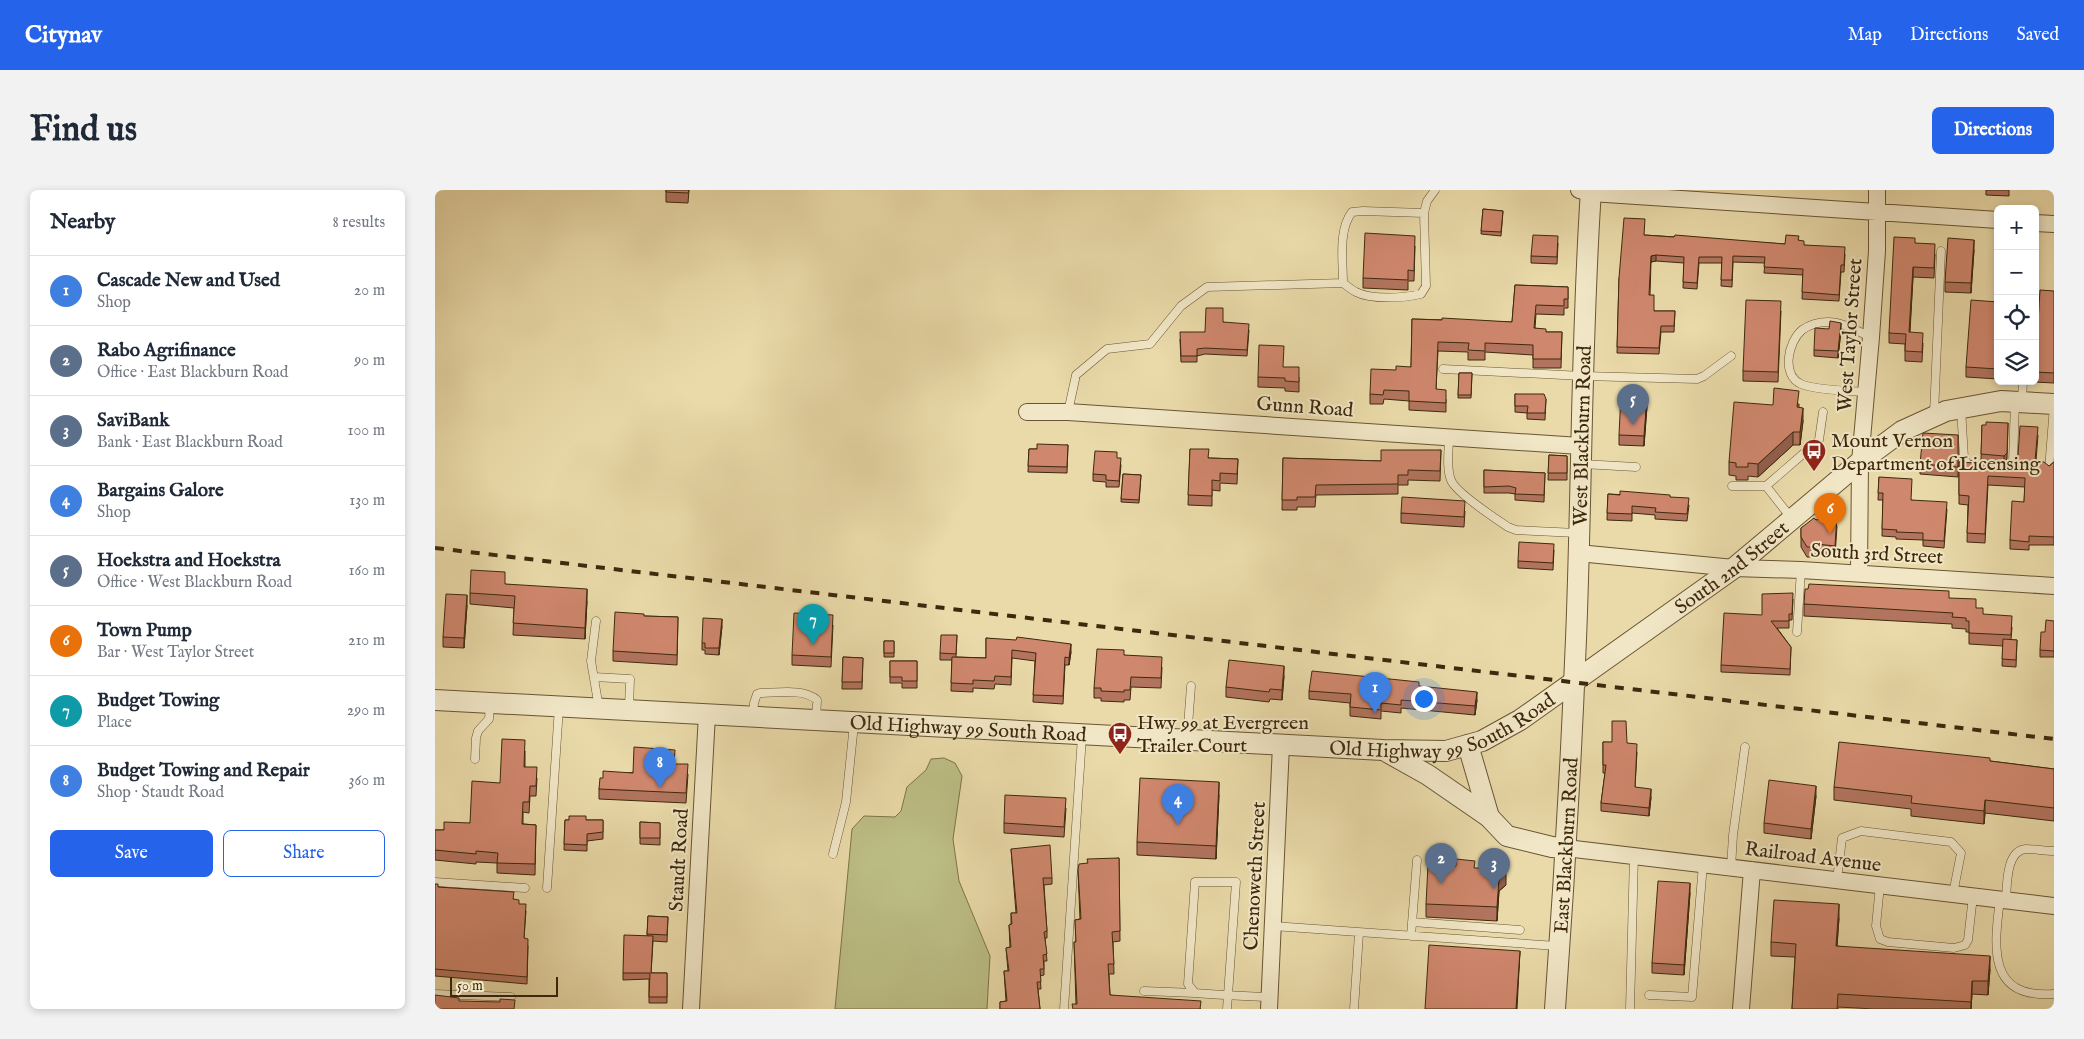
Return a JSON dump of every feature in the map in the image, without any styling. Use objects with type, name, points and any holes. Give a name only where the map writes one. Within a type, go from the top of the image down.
[{"type":"street","name":"West Taylor Street","points":[[1859,573],[1860,462],[1877,250],[1877,190]]},
{"type":"street","points":[[1587,191],[1994,220]]},
{"type":"street","name":"West Blackburn Road","points":[[1573,682],[1587,191]]},
{"type":"street","points":[[2039,223],[2054,224]]},
{"type":"street","name":"South 2nd Street","points":[[1573,682],[1734,568],[1860,462],[1902,431],[1946,412],[2001,401],[2054,405]]},
{"type":"street","name":"Gunn Road","points":[[1027,412],[1068,412],[1449,437],[1580,455]]},
{"type":"street","name":"South 3rd Street","points":[[1578,553],[1734,568],[1859,573],[2054,586]]},
{"type":"street","name":"Old Highway 99 South Road","points":[[435,700],[1281,745],[1446,751],[1482,741],[1520,720],[1573,682]]},
{"type":"street","name":"East Blackburn Road","points":[[1555,1009],[1566,848],[1573,682]]},
{"type":"street","name":"Staudt Road","points":[[691,1009],[707,714]]},
{"type":"street","name":"Chenoweth Street","points":[[1269,1003],[1281,745]]},
{"type":"street","points":[[1468,745],[1489,817]]},
{"type":"street","points":[[1383,750],[1428,775],[1489,817],[1507,836],[1552,847],[1566,848]]},
{"type":"street","name":"Railroad Avenue","points":[[1566,848],[2054,906]]},
{"type":"street","points":[[1741,1009],[1752,870]]},
{"type":"lane","points":[[1068,412],[1076,375],[1107,349],[1151,344],[1181,306],[1207,287],[1343,283],[1355,292],[1364,295],[1408,297],[1421,294],[1426,286],[1424,213],[1427,201],[1435,190]]},
{"type":"lane","points":[[1343,283],[1344,230],[1346,219],[1351,212],[1424,213]]},
{"type":"lane","points":[[1933,417],[1941,252]]},
{"type":"lane","points":[[1866,392],[1801,384],[1792,376],[1789,359],[1795,338],[1802,331],[1817,323],[1836,323],[1871,337]]},
{"type":"lane","points":[[1443,369],[1697,379],[1731,356]]},
{"type":"lane","points":[[1997,468],[2007,468],[2013,462],[2018,402],[2022,385]]},
{"type":"lane","points":[[2049,469],[2054,405]]},
{"type":"lane","points":[[1961,408],[1964,458],[1971,466],[1980,467]]},
{"type":"lane","points":[[1731,486],[1766,486],[1819,440],[1823,412]]},
{"type":"lane","points":[[1449,437],[1450,479],[1462,494],[1508,527],[1516,530],[1578,533]]},
{"type":"lane","points":[[1580,455],[1636,467]]},
{"type":"lane","points":[[1766,486],[1792,519]]},
{"type":"lane","points":[[1797,632],[1801,570]]},
{"type":"lane","points":[[595,621],[591,662],[599,708]]},
{"type":"lane","points":[[594,677],[630,679],[629,710]]},
{"type":"lane","points":[[1187,740],[1191,686]]},
{"type":"lane","points":[[475,759],[476,738],[478,731],[489,719],[490,703]]},
{"type":"lane","points":[[547,888],[559,707]]},
{"type":"lane","points":[[833,854],[846,802],[851,768],[854,722]]},
{"type":"lane","points":[[1064,1009],[1083,734]]},
{"type":"lane","points":[[1731,868],[1733,835],[1745,747]]},
{"type":"lane","points":[[1837,880],[1842,838],[1851,834],[1861,831],[1942,840],[1951,842],[1961,854],[1953,894]]},
{"type":"lane","points":[[2054,852],[2024,849],[2017,852],[2012,859],[1997,938],[1997,961],[2000,973],[2008,982],[2017,989],[2032,993],[2054,994]]},
{"type":"lane","points":[[1630,1009],[1633,855]]},
{"type":"lane","points":[[1411,936],[1417,860]]},
{"type":"lane","points":[[1649,996],[1692,997],[1703,864]]},
{"type":"lane","points":[[435,882],[525,888]]},
{"type":"lane","points":[[1195,993],[1188,984],[1195,882],[1236,882],[1227,1009]]},
{"type":"lane","points":[[1879,885],[1876,926],[1880,939],[1888,942],[1954,948],[1965,945],[1968,940],[1973,896]]},
{"type":"lane","points":[[1412,922],[1520,930]]},
{"type":"lane","points":[[1273,926],[1559,946]]},
{"type":"lane","points":[[1354,1009],[1359,933]]},
{"type":"lane","points":[[1144,991],[1228,995],[1269,1003]]},
{"type":"lane","points":[[435,994],[511,997]]},
{"type":"green space","points":[[944,758],[955,763],[962,776],[953,839],[959,881],[990,956],[987,1009],[835,1009],[852,829],[864,816],[895,817],[901,811],[907,787],[926,770],[931,759]]},
{"type":"building","points":[[666,190],[689,190],[688,193],[666,192]]},
{"type":"building","points":[[1483,209],[1503,211],[1501,232],[1481,231]]},
{"type":"building","points":[[1624,218],[1645,219],[1644,235],[1674,237],[1675,235],[1785,244],[1786,235],[1799,236],[1798,240],[1804,241],[1804,245],[1845,247],[1844,265],[1841,265],[1839,295],[1802,292],[1803,269],[1764,267],[1765,257],[1733,256],[1732,280],[1721,280],[1722,257],[1699,257],[1697,283],[1683,282],[1684,257],[1651,256],[1649,295],[1654,295],[1654,311],[1675,311],[1674,326],[1661,326],[1659,348],[1617,347],[1619,278]]},
{"type":"building","points":[[1365,233],[1415,236],[1414,271],[1408,270],[1408,280],[1363,278]]},
{"type":"building","points":[[1533,235],[1558,236],[1557,257],[1531,256]]},
{"type":"building","points":[[1894,237],[1915,238],[1915,243],[1935,244],[1934,268],[1913,267],[1909,332],[1923,333],[1922,352],[1905,351],[1906,334],[1889,333]]},
{"type":"building","points":[[1948,238],[1974,240],[1971,283],[1945,282]]},
{"type":"building","points":[[1515,285],[1568,287],[1568,299],[1564,299],[1564,306],[1536,305],[1534,328],[1546,329],[1546,332],[1562,332],[1561,359],[1533,359],[1533,345],[1485,343],[1485,351],[1468,350],[1469,343],[1438,342],[1436,389],[1446,390],[1446,403],[1409,401],[1409,391],[1384,390],[1383,395],[1370,394],[1371,369],[1396,370],[1396,366],[1411,367],[1412,319],[1442,320],[1442,318],[1512,322]]},
{"type":"building","points":[[2040,290],[2054,291],[2054,373],[2039,372]]},
{"type":"building","points":[[1746,300],[1781,301],[1778,372],[1743,371]]},
{"type":"building","points":[[1971,300],[1994,302],[1994,369],[1966,367]]},
{"type":"building","points":[[1206,308],[1223,308],[1223,322],[1249,324],[1247,350],[1205,348],[1197,349],[1197,356],[1181,356],[1180,332],[1205,332]]},
{"type":"building","points":[[1830,321],[1841,323],[1838,351],[1814,350],[1815,328],[1829,329]]},
{"type":"building","points":[[1259,345],[1284,346],[1283,367],[1299,367],[1299,382],[1285,381],[1285,378],[1258,377]]},
{"type":"building","points":[[1459,373],[1472,373],[1471,395],[1458,395]]},
{"type":"building","points":[[1774,388],[1799,391],[1797,407],[1803,408],[1800,432],[1793,432],[1758,464],[1748,463],[1748,467],[1736,467],[1736,463],[1729,462],[1734,402],[1773,405]]},
{"type":"building","points":[[1515,394],[1544,394],[1546,399],[1545,413],[1527,413],[1528,406],[1515,406]]},
{"type":"building","points":[[1621,394],[1647,396],[1644,436],[1619,435]]},
{"type":"building","points":[[1986,422],[2008,423],[2007,453],[2004,456],[1981,454],[1982,425],[1986,425]]},
{"type":"building","points":[[2020,426],[2038,427],[2035,461],[2044,462],[2049,466],[2054,462],[2054,537],[2029,536],[2029,542],[2010,540],[2012,501],[2024,502],[2025,478],[1988,476],[1985,534],[1967,533],[1969,496],[1959,495],[1959,462],[2010,464],[2018,455]]},
{"type":"building","points":[[1923,433],[1958,435],[1958,467],[1920,464]]},
{"type":"building","points":[[1037,444],[1068,445],[1067,467],[1028,466],[1029,449],[1037,449]]},
{"type":"building","points":[[1190,449],[1209,449],[1208,458],[1238,459],[1237,474],[1220,473],[1220,481],[1212,480],[1212,496],[1188,495]]},
{"type":"building","points":[[1381,450],[1441,450],[1440,471],[1408,470],[1408,475],[1398,475],[1398,484],[1316,485],[1315,497],[1297,497],[1297,500],[1282,500],[1283,458],[1381,461]]},
{"type":"building","points":[[1095,451],[1117,452],[1117,458],[1121,458],[1119,481],[1106,480],[1106,475],[1093,474]]},
{"type":"building","points":[[1549,455],[1567,456],[1567,473],[1548,473]]},
{"type":"building","points":[[1484,470],[1545,473],[1544,495],[1515,494],[1516,488],[1509,486],[1484,487]]},
{"type":"building","points":[[1123,474],[1141,475],[1139,500],[1121,499]]},
{"type":"building","points":[[1879,477],[1912,479],[1911,500],[1947,502],[1944,541],[1923,540],[1923,533],[1896,532],[1897,530],[1882,529],[1883,493],[1878,493]]},
{"type":"building","points":[[1620,491],[1689,498],[1687,514],[1655,512],[1656,508],[1632,506],[1632,514],[1607,513],[1608,494],[1620,495]]},
{"type":"building","points":[[1402,497],[1465,501],[1464,517],[1401,513]]},
{"type":"building","points":[[1837,516],[1835,546],[1816,544],[1816,547],[1807,547],[1801,537],[1801,528],[1814,518],[1816,520]]},
{"type":"building","points":[[1519,542],[1554,544],[1553,563],[1518,561]]},
{"type":"building","points":[[471,570],[505,572],[505,584],[587,589],[585,628],[513,623],[515,596],[470,593]]},
{"type":"building","points":[[1809,584],[1949,591],[1949,598],[1976,599],[1976,608],[1983,608],[1983,614],[2012,616],[2011,635],[1969,633],[1969,621],[1966,621],[1966,618],[1952,617],[1953,613],[1804,604],[1805,589],[1808,589]]},
{"type":"building","points":[[1793,593],[1792,614],[1789,614],[1789,621],[1771,621],[1791,647],[1790,669],[1721,665],[1724,613],[1762,615],[1762,594]]},
{"type":"building","points":[[446,594],[467,595],[464,638],[443,637]]},
{"type":"building","points":[[615,612],[644,614],[644,616],[678,617],[677,655],[613,651]]},
{"type":"building","points":[[794,613],[833,615],[831,657],[792,655]]},
{"type":"building","points":[[703,618],[722,619],[719,648],[705,648],[705,643],[702,643]]},
{"type":"building","points":[[2046,620],[2054,621],[2054,651],[2040,650],[2041,632],[2045,632]]},
{"type":"building","points":[[941,635],[957,635],[956,654],[940,653]]},
{"type":"building","points":[[1017,637],[1071,644],[1069,658],[1065,657],[1063,696],[1033,695],[1036,653],[1012,650],[1011,677],[995,676],[994,681],[973,680],[973,684],[951,683],[952,657],[986,658],[986,638],[1016,640]]},
{"type":"building","points":[[2003,639],[2017,640],[2016,660],[2002,659]]},
{"type":"building","points":[[884,641],[894,641],[894,653],[884,653]]},
{"type":"building","points":[[1097,649],[1124,650],[1124,655],[1162,657],[1161,678],[1131,677],[1130,690],[1124,690],[1124,692],[1101,691],[1101,688],[1094,688]]},
{"type":"building","points":[[843,657],[863,658],[862,682],[842,682]]},
{"type":"building","points":[[1229,660],[1284,666],[1282,690],[1270,689],[1269,692],[1226,687]]},
{"type":"building","points":[[890,661],[917,661],[917,681],[902,681],[902,677],[890,677]]},
{"type":"building","points":[[1312,671],[1419,682],[1419,686],[1477,692],[1475,706],[1401,700],[1401,705],[1381,703],[1381,710],[1350,707],[1351,694],[1309,691]]},
{"type":"building","points":[[1612,721],[1626,721],[1627,743],[1637,744],[1635,787],[1651,789],[1649,808],[1601,803],[1606,765],[1603,765],[1603,742],[1612,742]]},
{"type":"building","points":[[502,739],[525,740],[524,767],[537,767],[536,786],[530,786],[529,802],[523,802],[522,824],[536,825],[535,864],[497,863],[498,853],[476,851],[476,854],[435,850],[435,830],[444,830],[444,822],[470,823],[472,781],[500,783]]},
{"type":"building","points":[[1839,742],[1990,758],[1990,761],[2054,769],[2054,808],[1985,800],[1984,811],[1911,803],[1912,796],[1834,787]]},
{"type":"building","points":[[634,747],[675,750],[674,764],[688,764],[686,793],[599,789],[600,778],[603,778],[603,771],[633,773]]},
{"type":"building","points":[[1140,778],[1219,782],[1216,846],[1137,842]]},
{"type":"building","points":[[1769,780],[1816,786],[1811,829],[1764,823]]},
{"type":"building","points":[[1005,795],[1066,798],[1064,827],[1004,823]]},
{"type":"building","points":[[569,816],[586,816],[586,820],[603,820],[603,832],[587,834],[587,845],[564,844],[565,820],[569,820]]},
{"type":"building","points":[[640,822],[660,823],[660,838],[640,838]]},
{"type":"building","points":[[1050,845],[1052,878],[1043,878],[1047,931],[1044,932],[1047,954],[1043,955],[1044,969],[1040,969],[1041,982],[1037,982],[1040,1009],[1000,1009],[1000,1002],[1007,1001],[1004,971],[1009,971],[1006,948],[1011,947],[1009,925],[1012,924],[1011,913],[1017,913],[1011,849]]},
{"type":"building","points":[[1119,858],[1120,931],[1112,932],[1114,964],[1108,964],[1110,995],[1201,1001],[1200,1009],[1073,1009],[1072,1004],[1077,1004],[1074,942],[1076,942],[1075,920],[1081,919],[1079,864],[1088,863],[1087,859]]},
{"type":"building","points":[[1456,859],[1475,861],[1474,868],[1491,868],[1498,862],[1506,872],[1499,878],[1497,907],[1426,904],[1428,865],[1456,866]]},
{"type":"building","points":[[1658,881],[1690,883],[1684,965],[1652,963]]},
{"type":"building","points":[[435,884],[438,884],[438,887],[514,892],[513,899],[519,900],[519,904],[526,904],[524,938],[528,939],[527,977],[435,969]]},
{"type":"building","points":[[1774,900],[1839,904],[1836,946],[1990,956],[1988,981],[1972,981],[1971,1002],[1838,994],[1837,1009],[1792,1009],[1796,944],[1771,942]]},
{"type":"building","points":[[648,916],[668,917],[667,935],[647,934]]},
{"type":"building","points":[[624,935],[653,936],[651,973],[667,973],[667,997],[649,997],[650,973],[623,973]]},
{"type":"building","points":[[1429,945],[1520,951],[1516,1009],[1425,1009]]},
{"type":"building","points":[[435,995],[459,998],[459,1001],[500,1002],[500,999],[515,1000],[514,1009],[435,1009]]},
{"type":"railway","points":[[435,548],[2054,739]]},
{"type":"place","name":"Hoekstra and Hoekstra","points":[[1633,425]]},
{"type":"place","name":"Mount Vernon Department of Licensing","points":[[1814,472]]},
{"type":"place","name":"Town Pump","points":[[1830,534]]},
{"type":"place","name":"Budget Towing","points":[[813,645]]},
{"type":"place","name":"Cascade New and Used","points":[[1375,713]]},
{"type":"place","name":"Hwy 99 at Evergreen Trailer Court","points":[[1120,755]]},
{"type":"place","name":"Budget Towing and Repair","points":[[660,788]]},
{"type":"place","name":"Bargains Galore","points":[[1178,825]]},
{"type":"place","name":"Rabo Agrifinance","points":[[1441,884]]},
{"type":"place","name":"SaviBank","points":[[1494,889]]}]
